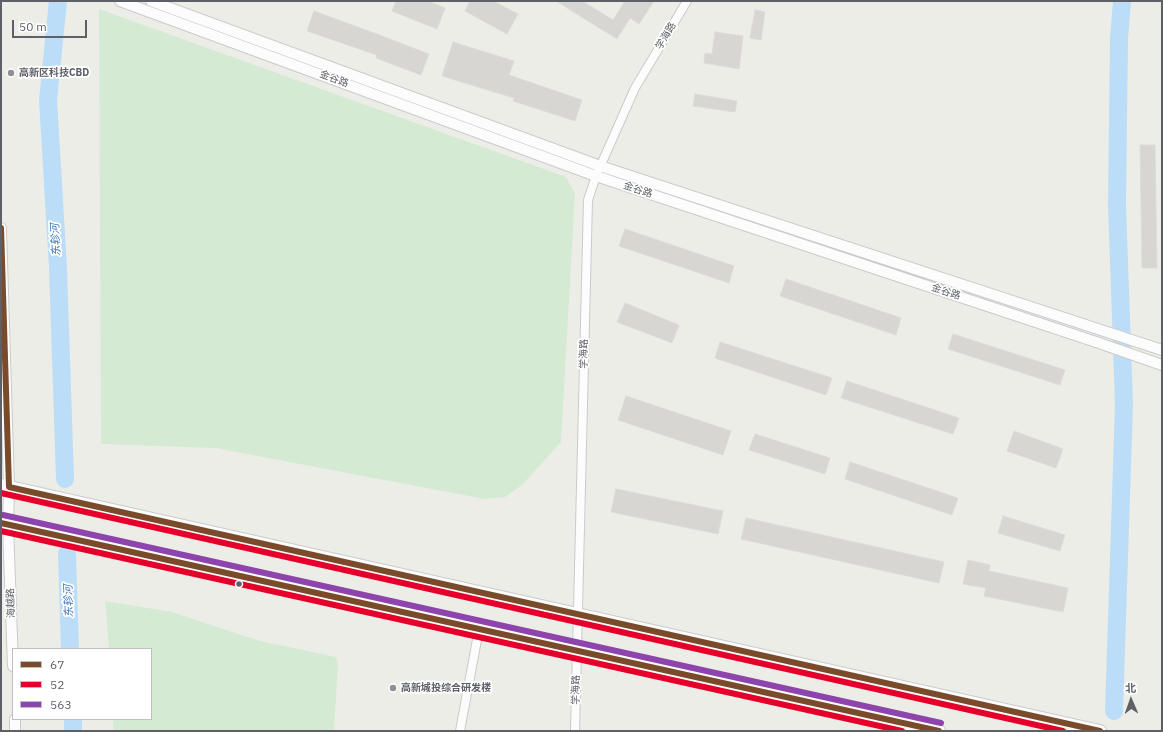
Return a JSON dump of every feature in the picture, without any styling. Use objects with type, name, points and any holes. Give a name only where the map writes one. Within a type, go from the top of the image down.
[{"type":"main road","points":[[5,486],[1100,731]]},
{"type":"main road","points":[[5,524],[939,731]]},
{"type":"street","name":"金谷路","points":[[120,1],[598,171],[1162,365]]},
{"type":"street","name":"金谷路","points":[[151,1],[598,171],[1162,350]]},
{"type":"street","name":"学海路","points":[[576,731],[588,200],[598,171],[635,88],[687,1]]},
{"type":"street","name":"海越路","points":[[1,228],[5,524],[12,648]]},
{"type":"street","points":[[460,731],[479,629]]},
{"type":"street","points":[[15,720],[15,731]]},
{"type":"green space","points":[[99,9],[566,177],[575,194],[561,442],[522,485],[505,497],[485,499],[215,448],[101,444]]},
{"type":"green space","points":[[105,601],[172,612],[260,641],[336,657],[338,664],[334,731],[114,731],[113,720],[152,720],[152,648],[109,648]]},
{"type":"building","points":[[396,1],[428,1],[445,8],[437,29],[392,11]]},
{"type":"building","points":[[470,1],[493,1],[518,14],[507,34],[465,11]]},
{"type":"building","points":[[556,1],[582,1],[613,20],[625,1],[654,1],[639,24],[630,18],[617,39]]},
{"type":"building","points":[[755,10],[765,12],[761,40],[750,38]]},
{"type":"building","points":[[314,11],[429,54],[421,75],[376,58],[377,55],[307,31]]},
{"type":"building","points":[[715,32],[743,36],[739,69],[704,63],[705,53],[712,54]]},
{"type":"building","points":[[453,42],[514,61],[509,75],[582,100],[575,121],[513,101],[514,98],[442,76]]},
{"type":"building","points":[[695,94],[737,101],[735,112],[693,106]]},
{"type":"building","points":[[1140,145],[1155,145],[1157,268],[1142,268]]},
{"type":"building","points":[[625,229],[734,266],[729,283],[619,246]]},
{"type":"building","points":[[786,279],[901,318],[896,335],[780,296]]},
{"type":"building","points":[[625,303],[679,325],[672,343],[617,322]]},
{"type":"building","points":[[953,334],[1065,370],[1060,385],[948,349]]},
{"type":"building","points":[[720,342],[832,378],[826,395],[715,358]]},
{"type":"building","points":[[847,381],[959,418],[953,434],[841,398]]},
{"type":"building","points":[[626,396],[731,431],[723,455],[618,420]]},
{"type":"building","points":[[1014,431],[1063,449],[1056,468],[1007,451]]},
{"type":"building","points":[[755,434],[830,458],[825,474],[749,450]]},
{"type":"building","points":[[850,462],[958,498],[952,515],[845,479]]},
{"type":"building","points":[[616,489],[723,511],[718,534],[611,512]]},
{"type":"building","points":[[1003,516],[1065,535],[1060,551],[998,533]]},
{"type":"building","points":[[746,518],[944,562],[939,583],[741,539]]},
{"type":"building","points":[[968,560],[990,565],[989,571],[1068,588],[1063,612],[984,596],[986,588],[963,584]]},
{"type":"waterway","name":"东轸河","points":[[58,1],[48,100],[58,268],[65,479]]},
{"type":"waterway","points":[[1114,711],[1124,404],[1117,205],[1119,39],[1122,1]]},
{"type":"waterway","name":"东轸河","points":[[67,554],[70,648]]},
{"type":"waterway","name":"东轸河","points":[[73,720],[73,731]]},
{"type":"transit line","name":"67","points":[[1,228],[9,487],[1100,731]]},
{"type":"transit line","name":"52","points":[[1,493],[1063,731]]},
{"type":"transit line","name":"563","points":[[3,515],[941,723]]},
{"type":"transit line","name":"67","points":[[1,523],[939,731]]},
{"type":"transit line","name":"52","points":[[1,531],[902,731]]},
{"type":"place","name":"高新区科技CBD","points":[[11,73]]},
{"type":"place","name":"高新城投综合研发楼","points":[[393,688]]}]
